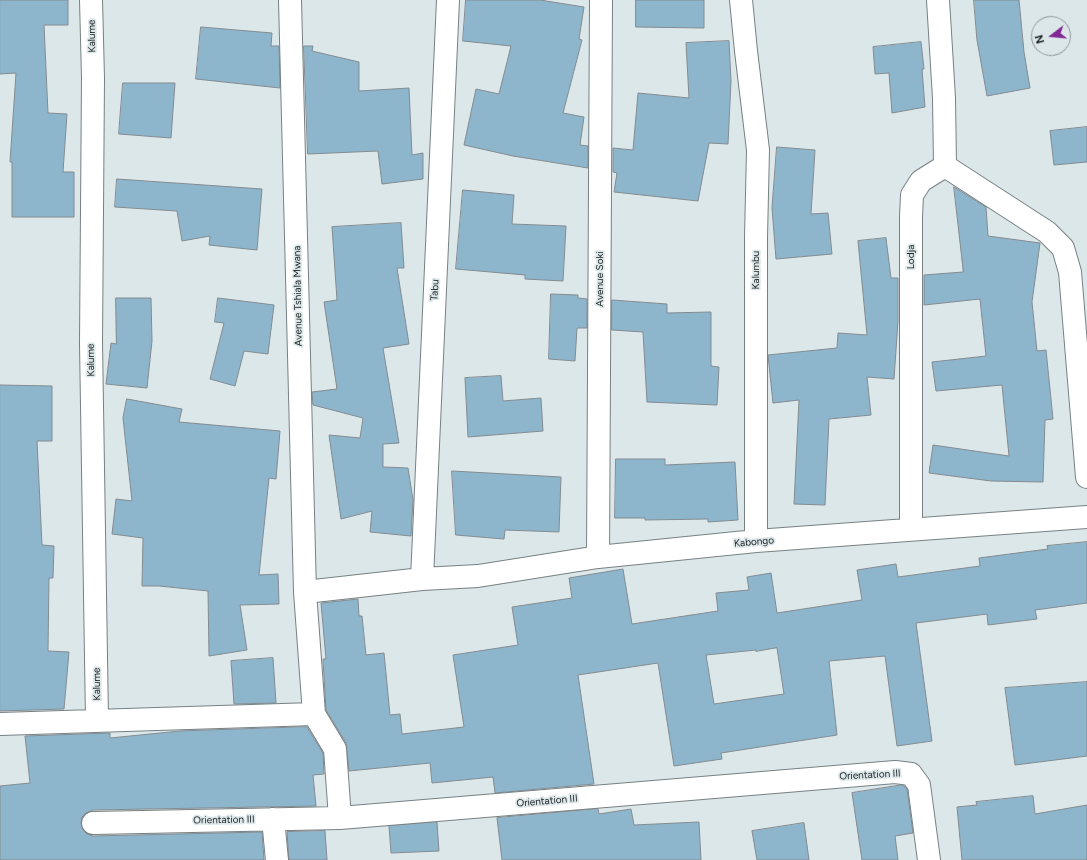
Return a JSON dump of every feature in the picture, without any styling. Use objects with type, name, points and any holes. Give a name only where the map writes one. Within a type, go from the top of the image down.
[{"type":"street","name":"Kalume","points":[[91,0],[93,86],[91,343],[97,720]]},
{"type":"street","name":"Avenue Tshiala Mwana","points":[[290,0],[305,592],[314,714]]},
{"type":"street","name":"Tabu","points":[[422,579],[448,0]]},
{"type":"street","name":"Avenue Soki","points":[[598,557],[602,0]]},
{"type":"street","name":"Kalumbu","points":[[740,0],[758,150],[756,237],[756,541]]},
{"type":"street","points":[[938,0],[944,98],[945,166],[1047,232],[1063,248],[1070,272],[1087,477]]},
{"type":"street","name":"Lodja","points":[[912,529],[912,195],[922,181],[945,166]]},
{"type":"street","name":"Kabongo","points":[[305,592],[422,579],[478,576],[598,557],[756,541],[1087,517]]},
{"type":"street","points":[[0,724],[314,714],[335,749],[340,818]]},
{"type":"street","name":"Orientation III","points":[[93,824],[340,818],[895,772],[911,774],[919,785],[929,860]]},
{"type":"street","points":[[273,819],[276,860]]},
{"type":"building","points":[[0,0],[68,0],[68,25],[44,25],[48,113],[67,114],[63,172],[74,172],[74,217],[12,217],[12,162],[10,162],[16,73],[0,74]]},
{"type":"building","points":[[466,0],[540,0],[584,7],[579,39],[582,40],[563,113],[584,117],[580,145],[588,146],[588,168],[513,156],[464,145],[476,89],[499,94],[511,46],[463,41]]},
{"type":"building","points":[[636,0],[704,0],[704,28],[636,27]]},
{"type":"building","points":[[974,0],[1019,0],[1024,52],[1030,88],[987,96],[977,40]]},
{"type":"building","points":[[201,27],[272,33],[271,46],[279,46],[280,88],[196,79]]},
{"type":"building","points":[[729,41],[731,81],[728,144],[709,143],[698,201],[614,192],[617,173],[613,172],[613,148],[633,150],[638,93],[689,98],[686,43]]},
{"type":"building","points":[[921,42],[924,69],[922,69],[925,107],[892,113],[889,73],[875,74],[873,47]]},
{"type":"building","points":[[304,46],[313,46],[312,51],[359,62],[359,91],[409,88],[412,155],[423,153],[423,179],[382,184],[378,151],[308,154]]},
{"type":"building","points":[[123,83],[175,83],[171,138],[119,134]]},
{"type":"building","points":[[1087,127],[1087,162],[1054,165],[1050,131]]},
{"type":"building","points":[[777,147],[815,150],[811,214],[828,213],[832,254],[776,259],[772,208]]},
{"type":"building","points":[[117,179],[262,189],[257,250],[209,245],[210,236],[182,241],[177,211],[115,207]]},
{"type":"building","points":[[954,187],[986,207],[988,236],[1040,243],[1032,302],[1037,351],[1046,350],[1053,419],[1045,420],[1043,482],[991,481],[929,473],[933,445],[1009,456],[1002,385],[936,391],[932,362],[986,356],[980,299],[924,305],[924,275],[963,272]]},
{"type":"building","points":[[463,190],[514,195],[512,224],[566,226],[563,281],[525,279],[525,275],[456,269]]},
{"type":"building","points":[[401,223],[404,268],[397,268],[409,344],[383,348],[399,443],[383,444],[383,467],[408,468],[413,500],[411,536],[370,532],[372,511],[341,519],[329,435],[360,438],[363,418],[313,405],[312,392],[337,389],[324,302],[337,300],[332,227]]},
{"type":"building","points":[[886,238],[891,278],[898,278],[898,321],[894,379],[867,377],[871,415],[829,419],[825,505],[794,504],[799,400],[773,403],[768,355],[837,348],[838,333],[867,335],[858,241]]},
{"type":"building","points":[[551,294],[578,295],[578,298],[587,299],[587,328],[577,328],[575,361],[549,359]]},
{"type":"building","points":[[116,298],[151,298],[152,341],[147,388],[106,384],[111,343],[116,344]]},
{"type":"building","points":[[218,298],[274,305],[268,354],[244,351],[235,386],[210,379],[224,323],[215,322]]},
{"type":"building","points":[[612,300],[667,304],[667,313],[711,312],[711,366],[719,367],[717,405],[647,402],[643,332],[612,330]]},
{"type":"building","points":[[501,376],[503,401],[541,398],[543,431],[468,437],[465,378]]},
{"type":"building","points":[[0,385],[52,386],[52,441],[37,441],[42,545],[54,546],[53,578],[49,578],[48,651],[69,652],[64,709],[0,711]]},
{"type":"building","points":[[127,399],[182,409],[179,422],[280,431],[276,479],[269,478],[259,575],[278,574],[279,604],[240,605],[247,650],[209,656],[208,591],[159,586],[142,586],[143,538],[112,534],[116,499],[132,501],[123,418]]},
{"type":"building","points":[[616,459],[665,459],[665,465],[735,462],[738,520],[708,522],[708,519],[645,520],[645,518],[615,518]]},
{"type":"building","points":[[452,471],[561,477],[559,532],[505,530],[504,539],[456,535]]},
{"type":"building","points":[[1087,542],[1087,603],[1035,610],[1037,619],[988,625],[987,614],[916,623],[932,741],[897,746],[885,656],[829,661],[837,735],[721,753],[722,759],[674,766],[658,663],[578,675],[594,784],[495,793],[493,777],[432,783],[430,763],[349,771],[346,743],[326,710],[323,659],[326,659],[321,603],[358,599],[359,616],[362,616],[366,655],[384,653],[390,715],[400,714],[402,734],[464,727],[453,655],[518,645],[512,607],[572,598],[569,578],[623,569],[632,624],[718,611],[716,593],[749,590],[747,577],[771,573],[777,613],[862,600],[857,570],[896,564],[898,577],[980,566],[979,558],[1048,549],[1047,546]],"holes":[[[777,648],[784,694],[714,704],[706,655]]]},
{"type":"building","points":[[273,658],[276,703],[234,704],[231,661]]},
{"type":"building","points":[[1087,682],[1087,756],[1015,765],[1005,688]]},
{"type":"building","points":[[307,727],[323,753],[324,774],[313,775],[316,806],[93,810],[86,813],[82,817],[81,823],[83,830],[87,834],[93,836],[262,832],[264,860],[0,860],[0,786],[30,783],[25,736],[110,733],[110,738],[180,731]]},
{"type":"building","points":[[902,785],[907,789],[913,833],[895,836],[898,860],[862,860],[852,793]]},
{"type":"building","points":[[1033,796],[1035,814],[1087,805],[1087,860],[962,860],[957,807],[977,805],[976,802]]},
{"type":"building","points":[[598,809],[599,814],[631,809],[634,825],[699,822],[701,860],[502,860],[497,818]]},
{"type":"building","points":[[437,822],[439,851],[391,853],[389,826]]},
{"type":"building","points":[[804,823],[809,860],[757,860],[752,831]]},
{"type":"building","points":[[325,831],[327,860],[289,860],[287,832]]}]
